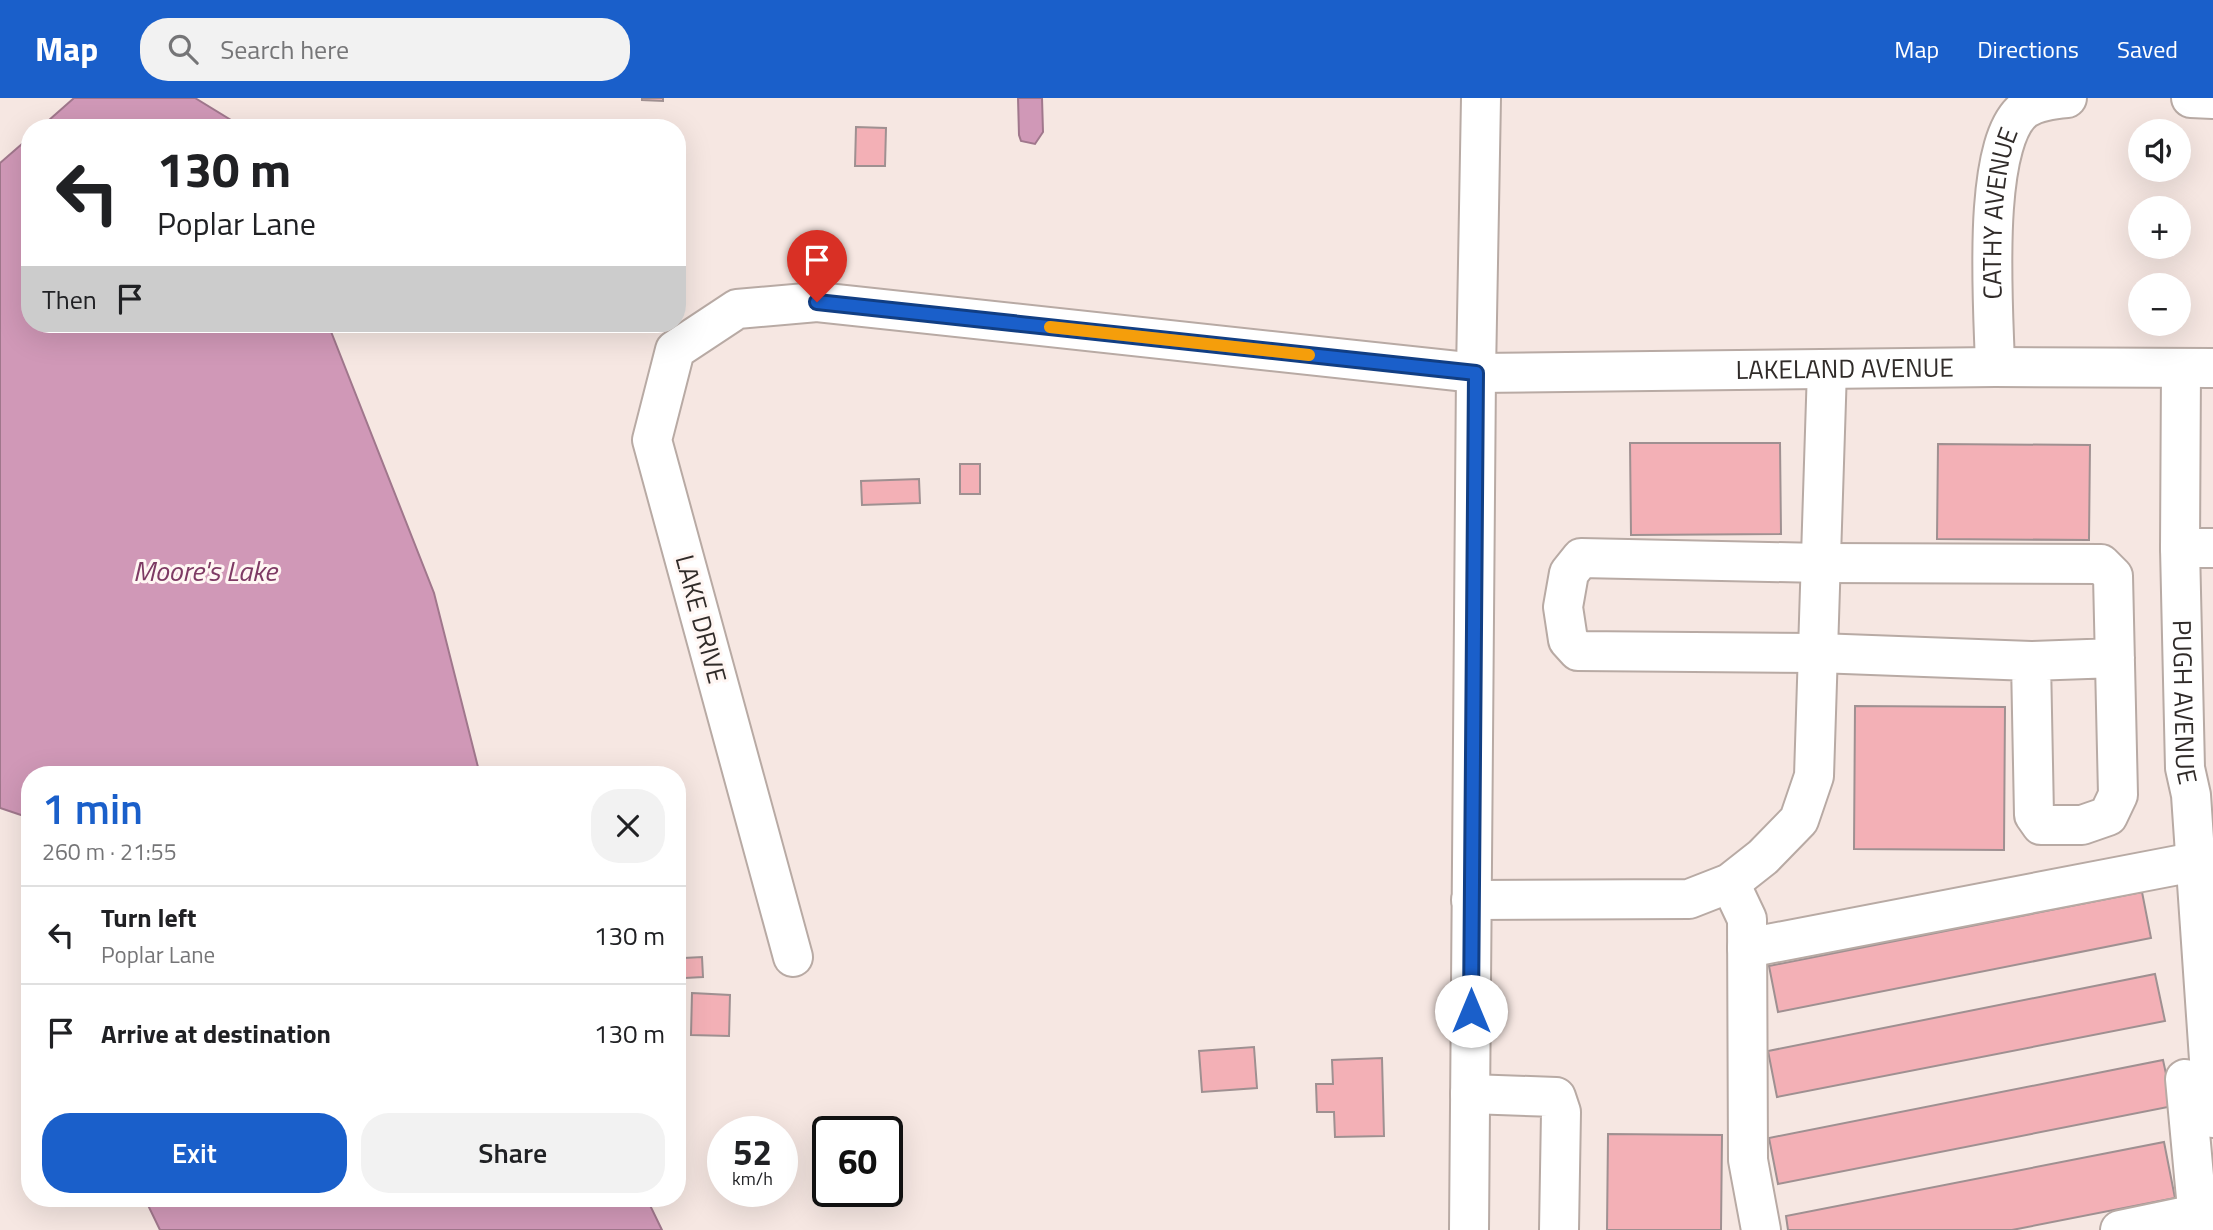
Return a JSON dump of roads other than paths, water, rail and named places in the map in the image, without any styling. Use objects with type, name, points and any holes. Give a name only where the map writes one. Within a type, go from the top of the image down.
[{"type":"street","points":[[1469,1230],[1476,373],[1482,98]]},
{"type":"street","name":"CATHY AVENUE","points":[[1995,368],[1993,210],[2007,132],[2025,109],[2067,98]]},
{"type":"street","points":[[2191,98],[2213,99]]},
{"type":"street","name":"LAKELAND AVENUE","points":[[672,359],[675,350],[737,309],[817,302],[1476,373],[2197,368]]},
{"type":"street","name":"LAKE DRIVE","points":[[672,359],[652,440],[793,957]]},
{"type":"street","name":"PUGH AVENUE","points":[[2197,368],[2199,768],[2191,795],[2181,865],[2213,1118]]},
{"type":"street","points":[[1471,900],[1689,899],[1730,883],[1763,857],[1799,820],[1814,776],[1827,369]]},
{"type":"street","points":[[2031,661],[2034,815],[2041,825],[2082,825],[2109,816],[2118,795],[2115,658],[2113,576],[2101,564],[1821,563],[1581,558],[1569,573],[1563,607],[1568,640],[1578,651],[1818,653],[2031,661],[2115,658]]},
{"type":"street","points":[[1747,948],[2181,865],[2197,1222],[2120,1230]]},
{"type":"street","points":[[1730,883],[1747,919],[1748,1160],[1761,1230]]},
{"type":"street","points":[[1470,1094],[1556,1097],[1561,1112],[1559,1230]]},
{"type":"water","points":[[74,98],[195,98],[229,119],[50,119]]},
{"type":"water","points":[[1018,98],[1042,98],[1043,132],[1035,144],[1021,141]]},
{"type":"water","name":"Moore's Lake","points":[[21,145],[21,333],[332,333],[434,593],[478,766],[21,766],[21,815],[0,808],[0,163]]},
{"type":"water","points":[[149,1207],[651,1207],[662,1230],[160,1230]]}]
